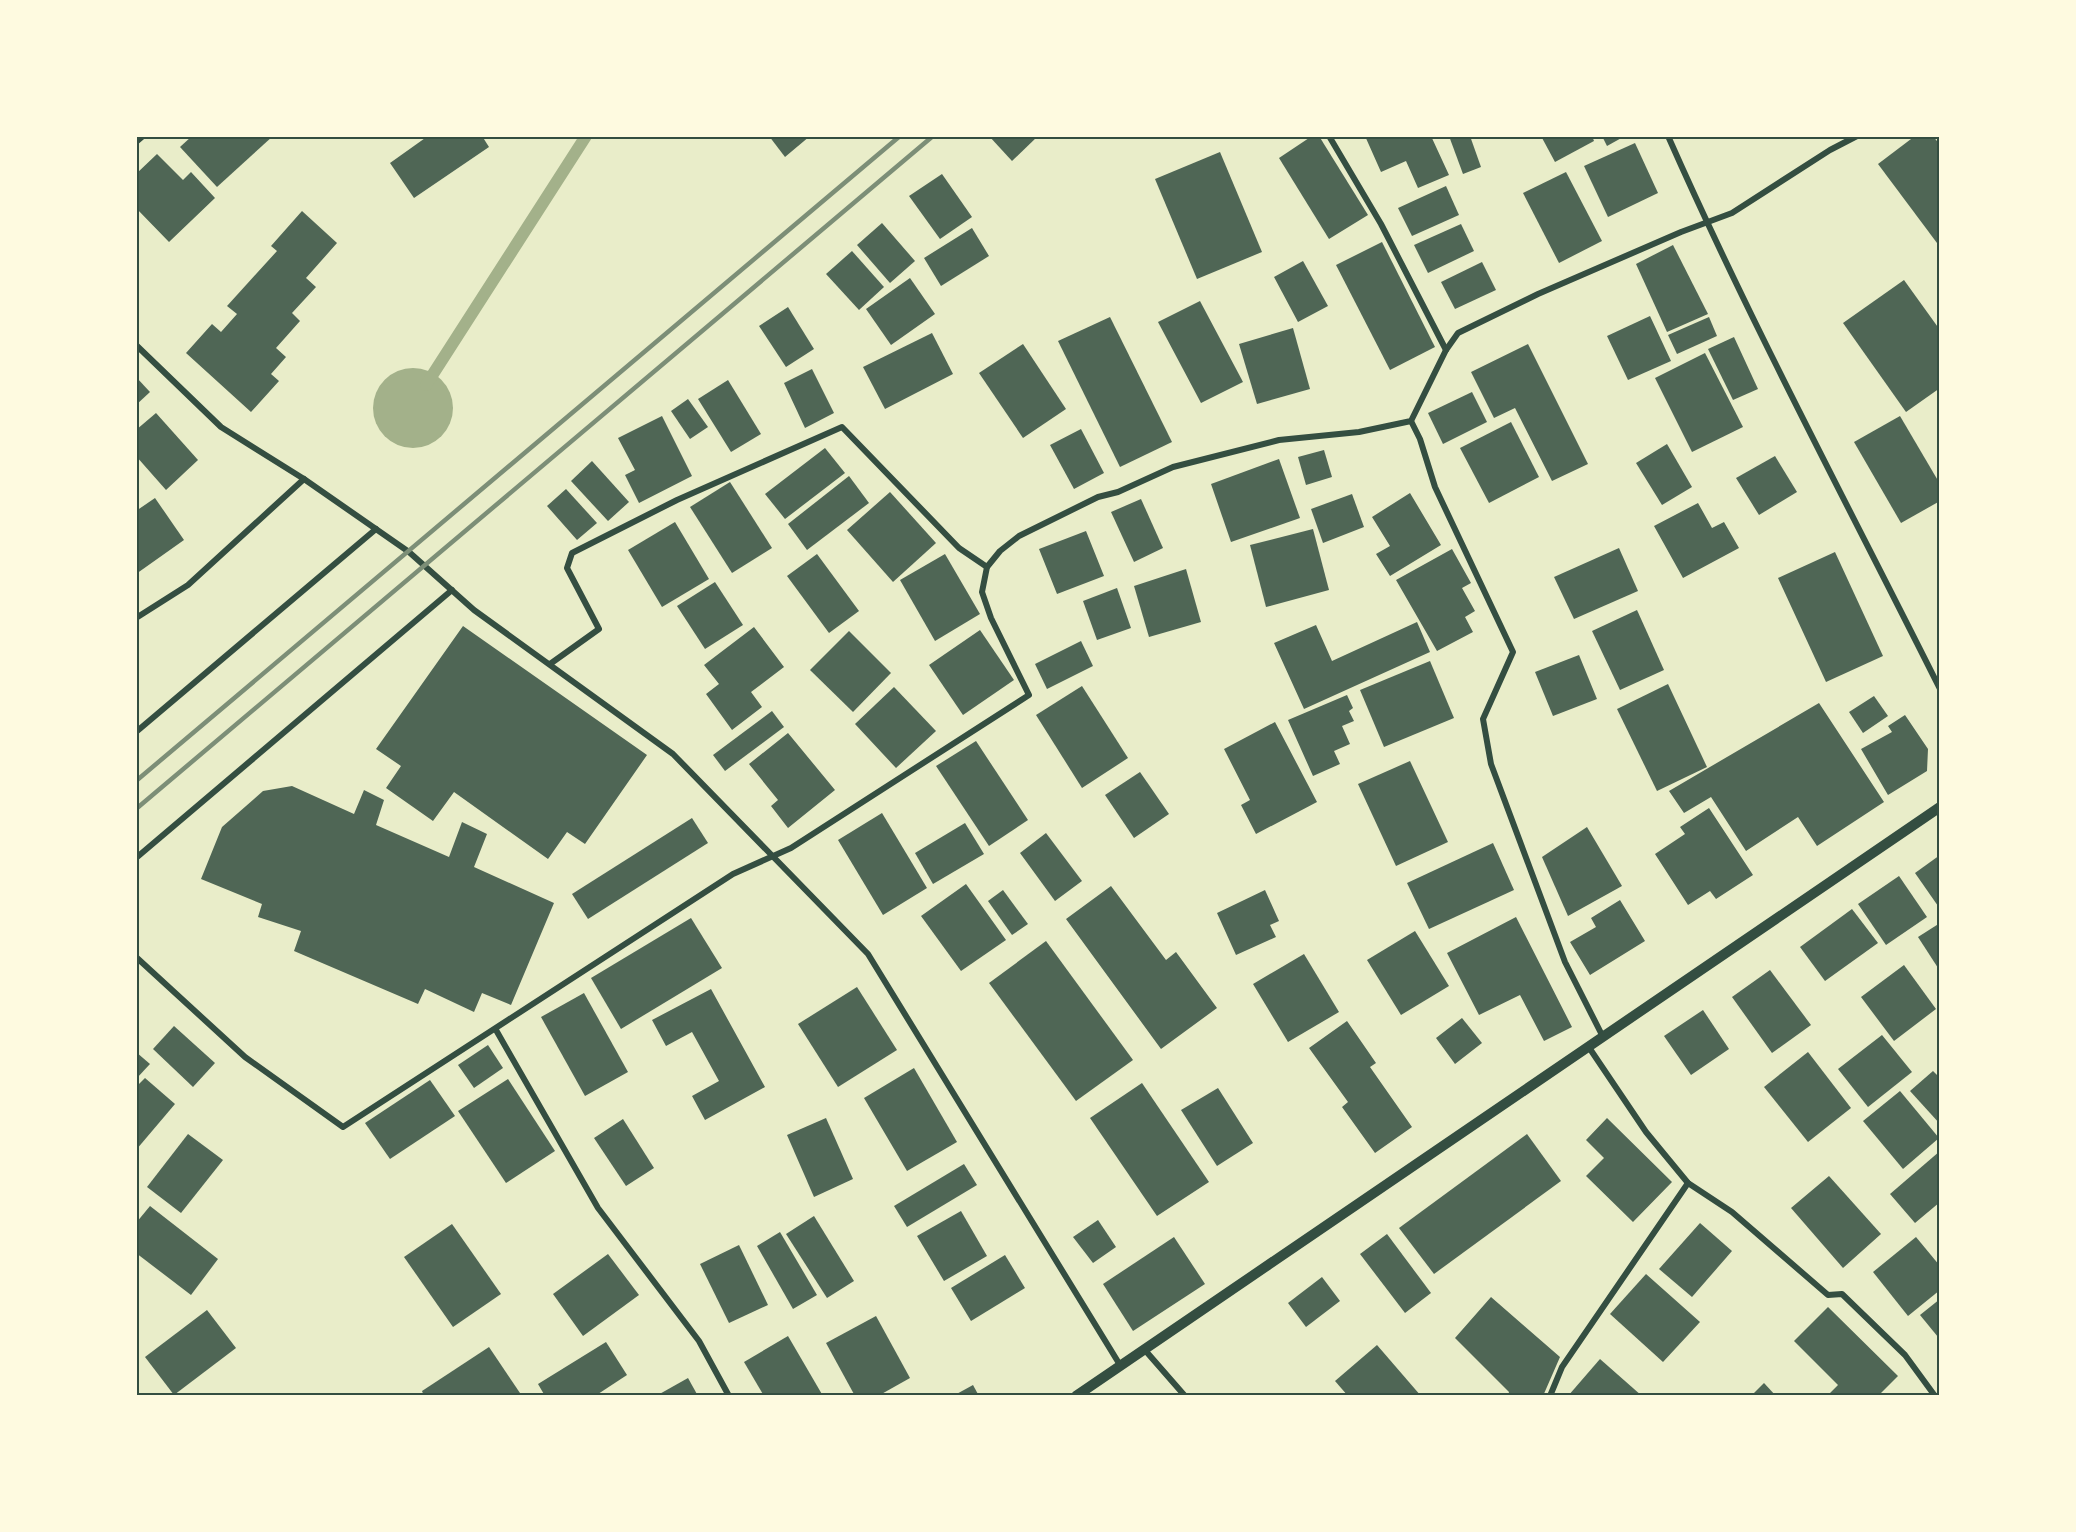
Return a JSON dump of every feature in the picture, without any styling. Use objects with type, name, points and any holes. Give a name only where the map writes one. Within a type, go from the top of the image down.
[{"type":"street","points":[[136,142],[143,136]]},
{"type":"street","points":[[1329,136],[1381,224],[1446,350]]},
{"type":"street","points":[[1668,136],[1706,223],[1802,421],[1836,481],[1940,689]]},
{"type":"street","points":[[1411,421],[1446,350],[1458,333],[1538,294],[1732,213],[1830,150],[1857,136]]},
{"type":"street","points":[[136,345],[221,427],[304,479],[409,552],[474,610],[673,754],[868,954],[1120,1365]]},
{"type":"street","points":[[136,957],[245,1057],[343,1127],[496,1030],[507,1020],[733,874],[791,848],[1029,695],[991,618],[982,592],[987,567],[1000,551],[1019,536],[1098,497],[1118,492],[1173,467],[1279,440],[1359,432],[1411,421]]},
{"type":"street","points":[[1411,421],[1420,439],[1435,487],[1513,652],[1483,719],[1491,764],[1565,962],[1603,1037]]},
{"type":"street","points":[[550,664],[600,629],[567,568],[572,553],[677,500],[842,427],[959,548],[987,567]]},
{"type":"street","points":[[136,618],[188,585],[304,479]]},
{"type":"street","points":[[136,732],[376,529]]},
{"type":"street","points":[[136,858],[452,590]]},
{"type":"street","points":[[1077,1395],[1940,807]]},
{"type":"street","points":[[496,1030],[598,1208],[699,1341],[729,1395]]},
{"type":"street","points":[[1588,1046],[1646,1132],[1688,1182],[1732,1212],[1828,1295],[1842,1294],[1905,1355],[1935,1395]]},
{"type":"street","points":[[1550,1395],[1562,1367],[1688,1182]]},
{"type":"street","points":[[1144,1350],[1185,1395]]},
{"type":"shaded area","points":[[413,368],[428,371],[441,380],[450,393],[453,408],[450,423],[441,436],[428,445],[413,448],[398,445],[385,436],[376,423],[373,408],[376,393],[385,380],[398,371]]},
{"type":"building","points":[[192,136],[273,136],[217,187],[180,147]]},
{"type":"building","points":[[428,136],[482,136],[489,147],[414,198],[390,163]]},
{"type":"building","points":[[769,136],[810,136],[785,157]]},
{"type":"building","points":[[989,136],[1038,136],[1012,161]]},
{"type":"building","points":[[1312,136],[1319,136],[1368,215],[1329,239],[1279,158]]},
{"type":"building","points":[[1365,136],[1431,136],[1449,175],[1418,188],[1406,161],[1381,172]]},
{"type":"building","points":[[1449,136],[1470,136],[1481,167],[1463,174]]},
{"type":"building","points":[[1541,136],[1592,136],[1594,141],[1555,162]]},
{"type":"building","points":[[1602,136],[1625,136],[1607,146]]},
{"type":"building","points":[[1915,136],[1933,136],[1940,145],[1940,240],[1937,243],[1878,164]]},
{"type":"building","points":[[1635,143],[1658,193],[1608,217],[1584,166]]},
{"type":"building","points":[[1220,152],[1262,252],[1197,279],[1155,179]]},
{"type":"building","points":[[157,154],[183,180],[191,172],[215,198],[169,242],[136,208],[136,174]]},
{"type":"building","points":[[1566,172],[1602,241],[1559,263],[1523,193]]},
{"type":"building","points":[[942,174],[972,217],[940,239],[909,196]]},
{"type":"building","points":[[1446,186],[1459,215],[1412,236],[1398,208]]},
{"type":"building","points":[[302,211],[337,243],[306,278],[316,287],[292,313],[300,321],[276,348],[286,357],[271,374],[279,381],[251,412],[186,353],[212,324],[221,332],[237,314],[227,306],[277,251],[271,246]]},
{"type":"building","points":[[882,223],[915,261],[890,283],[857,245]]},
{"type":"building","points":[[1461,224],[1474,251],[1428,273],[1414,245]]},
{"type":"building","points":[[972,228],[989,256],[941,286],[924,258]]},
{"type":"building","points":[[1382,242],[1435,347],[1390,370],[1336,265]]},
{"type":"building","points":[[1673,245],[1708,314],[1667,332],[1636,264]]},
{"type":"building","points":[[852,251],[884,287],[859,310],[826,274]]},
{"type":"building","points":[[1303,261],[1328,306],[1298,322],[1274,277]]},
{"type":"building","points":[[1482,262],[1496,290],[1455,309],[1441,282]]},
{"type":"building","points":[[910,278],[935,314],[891,345],[866,309]]},
{"type":"building","points":[[1904,280],[1940,330],[1940,388],[1906,412],[1843,323]]},
{"type":"building","points":[[1200,301],[1243,382],[1201,403],[1158,322]]},
{"type":"building","points":[[788,307],[814,349],[786,367],[759,326]]},
{"type":"building","points":[[1650,316],[1671,361],[1628,380],[1607,336]]},
{"type":"building","points":[[1110,317],[1172,442],[1120,467],[1058,341]]},
{"type":"building","points":[[1709,317],[1717,336],[1677,354],[1668,335]]},
{"type":"building","points":[[1293,328],[1310,389],[1257,404],[1239,344]]},
{"type":"building","points":[[932,333],[953,374],[885,409],[863,367]]},
{"type":"building","points":[[1734,337],[1758,389],[1733,400],[1708,349]]},
{"type":"building","points":[[1023,344],[1066,409],[1023,438],[979,373]]},
{"type":"building","points":[[1528,344],[1588,464],[1552,481],[1515,408],[1494,418],[1471,372]]},
{"type":"building","points":[[1705,353],[1743,427],[1692,452],[1655,378]]},
{"type":"building","points":[[812,369],[834,413],[805,428],[784,383]]},
{"type":"building","points":[[136,377],[150,392],[136,405]]},
{"type":"building","points":[[728,380],[761,434],[731,452],[698,399]]},
{"type":"building","points":[[1472,392],[1487,422],[1443,444],[1428,413]]},
{"type":"building","points":[[688,399],[708,427],[690,439],[671,411]]},
{"type":"building","points":[[156,413],[198,460],[166,490],[136,456],[136,430]]},
{"type":"building","points":[[662,416],[692,476],[639,503],[625,475],[635,470],[618,438]]},
{"type":"building","points":[[1900,416],[1940,484],[1940,501],[1901,523],[1854,442]]},
{"type":"building","points":[[1511,422],[1539,477],[1489,503],[1460,448]]},
{"type":"building","points":[[1081,429],[1104,473],[1074,489],[1050,445]]},
{"type":"building","points":[[1667,444],[1692,487],[1662,505],[1636,463]]},
{"type":"building","points":[[825,448],[845,473],[785,519],[765,494]]},
{"type":"building","points":[[1324,450],[1332,477],[1306,485],[1298,457]]},
{"type":"building","points":[[1775,456],[1797,492],[1759,515],[1736,478]]},
{"type":"building","points":[[1279,459],[1300,518],[1231,542],[1211,484]]},
{"type":"building","points":[[592,461],[629,502],[608,521],[571,481]]},
{"type":"building","points":[[849,476],[869,503],[807,550],[788,524]]},
{"type":"building","points":[[730,482],[772,548],[732,573],[690,507]]},
{"type":"building","points":[[566,489],[597,523],[577,540],[547,506]]},
{"type":"building","points":[[890,492],[936,543],[893,582],[847,530]]},
{"type":"building","points":[[1410,493],[1441,545],[1390,576],[1376,554],[1390,546],[1372,517]]},
{"type":"building","points":[[1352,494],[1364,527],[1323,543],[1311,509]]},
{"type":"building","points":[[155,498],[184,540],[136,574],[136,511]]},
{"type":"building","points":[[1141,499],[1163,548],[1134,562],[1111,512]]},
{"type":"building","points":[[1698,503],[1712,528],[1724,522],[1739,548],[1683,578],[1654,526]]},
{"type":"building","points":[[675,522],[709,579],[662,607],[628,550]]},
{"type":"building","points":[[1313,529],[1329,590],[1266,607],[1250,545]]},
{"type":"building","points":[[1086,531],[1104,576],[1057,594],[1039,549]]},
{"type":"building","points":[[1619,548],[1638,591],[1574,619],[1554,577]]},
{"type":"building","points":[[1452,549],[1471,583],[1462,588],[1475,611],[1465,617],[1473,632],[1437,651],[1396,580]]},
{"type":"building","points":[[1835,552],[1883,656],[1826,682],[1778,578]]},
{"type":"building","points":[[817,554],[859,611],[829,633],[787,576]]},
{"type":"building","points":[[945,554],[980,614],[935,641],[900,580]]},
{"type":"building","points":[[1186,569],[1201,622],[1149,637],[1134,586]]},
{"type":"building","points":[[715,582],[743,625],[705,649],[677,606]]},
{"type":"building","points":[[1117,588],[1131,628],[1097,640],[1083,601]]},
{"type":"building","points":[[1637,610],[1664,670],[1620,690],[1592,631]]},
{"type":"building","points":[[1417,622],[1430,652],[1304,709],[1274,643],[1316,625],[1332,661]]},
{"type":"building","points":[[463,626],[647,755],[585,844],[567,832],[548,859],[454,792],[433,821],[386,788],[401,766],[376,749]]},
{"type":"building","points":[[754,627],[784,667],[751,692],[762,707],[732,730],[706,694],[719,684],[704,665]]},
{"type":"building","points":[[980,630],[1014,680],[963,715],[929,665]]},
{"type":"building","points":[[849,631],[891,673],[853,712],[810,670]]},
{"type":"building","points":[[1081,641],[1093,666],[1047,689],[1035,664]]},
{"type":"building","points":[[1579,655],[1597,699],[1553,716],[1535,672]]},
{"type":"building","points":[[1430,661],[1454,718],[1384,747],[1360,690]]},
{"type":"building","points":[[1668,684],[1707,767],[1657,791],[1617,709]]},
{"type":"building","points":[[1082,686],[1128,758],[1082,788],[1036,715]]},
{"type":"building","points":[[894,687],[936,731],[896,768],[855,724]]},
{"type":"building","points":[[1347,695],[1353,708],[1349,711],[1354,721],[1342,726],[1350,744],[1334,751],[1340,764],[1313,776],[1288,720]]},
{"type":"building","points":[[1874,696],[1888,716],[1863,733],[1849,712]]},
{"type":"building","points":[[1819,703],[1884,802],[1817,846],[1798,817],[1746,851],[1711,797],[1684,813],[1669,791]]},
{"type":"building","points":[[772,711],[784,727],[725,771],[713,755]]},
{"type":"building","points":[[1905,715],[1928,749],[1927,771],[1888,795],[1861,749],[1892,732],[1888,726]]},
{"type":"building","points":[[1275,722],[1317,802],[1256,834],[1241,805],[1250,800],[1224,749]]},
{"type":"building","points":[[788,733],[835,790],[788,828],[771,806],[778,800],[749,764]]},
{"type":"building","points":[[976,741],[1028,820],[989,846],[936,766]]},
{"type":"building","points":[[1410,761],[1448,842],[1396,866],[1358,784]]},
{"type":"building","points":[[1140,772],[1169,814],[1134,838],[1105,795]]},
{"type":"building","points":[[292,786],[354,814],[364,790],[384,800],[376,825],[449,857],[462,822],[487,834],[474,867],[554,903],[511,1005],[482,993],[474,1012],[425,989],[418,1004],[294,951],[301,931],[258,917],[262,904],[201,879],[222,827],[263,791]]},
{"type":"building","points":[[1709,808],[1753,875],[1716,899],[1710,891],[1688,905],[1655,854],[1685,834],[1680,827]]},
{"type":"building","points":[[882,813],[927,888],[883,915],[838,840]]},
{"type":"building","points":[[692,818],[708,843],[588,919],[572,894]]},
{"type":"building","points":[[965,823],[984,854],[933,884],[915,853]]},
{"type":"building","points":[[1587,827],[1622,886],[1568,916],[1542,857]]},
{"type":"building","points":[[1046,833],[1082,881],[1055,901],[1020,853]]},
{"type":"building","points":[[1493,843],[1514,890],[1429,929],[1407,883]]},
{"type":"building","points":[[1940,855],[1940,904],[1938,906],[1915,873]]},
{"type":"building","points":[[1899,876],[1927,917],[1886,945],[1858,904]]},
{"type":"building","points":[[966,884],[1006,940],[961,971],[921,916]]},
{"type":"building","points":[[1111,886],[1166,960],[1176,952],[1217,1008],[1161,1049],[1066,919]]},
{"type":"building","points":[[1003,890],[1028,924],[1012,935],[988,901]]},
{"type":"building","points":[[1265,890],[1279,921],[1270,925],[1276,937],[1236,955],[1217,913]]},
{"type":"building","points":[[1620,900],[1645,941],[1590,975],[1570,942],[1596,927],[1591,918]]},
{"type":"building","points":[[1852,909],[1878,943],[1825,981],[1800,947]]},
{"type":"building","points":[[1516,917],[1572,1027],[1544,1041],[1520,995],[1479,1015],[1447,953]]},
{"type":"building","points":[[691,918],[722,968],[621,1029],[591,978]]},
{"type":"building","points":[[1940,923],[1940,971],[1918,937]]},
{"type":"building","points":[[1415,931],[1449,986],[1401,1015],[1367,960]]},
{"type":"building","points":[[1046,941],[1133,1060],[1076,1101],[989,983]]},
{"type":"building","points":[[1304,954],[1339,1012],[1288,1042],[1253,984]]},
{"type":"building","points":[[1904,965],[1936,1009],[1894,1041],[1861,997]]},
{"type":"building","points":[[1770,970],[1811,1025],[1772,1053],[1732,997]]},
{"type":"building","points":[[857,987],[897,1050],[838,1087],[798,1024]]},
{"type":"building","points":[[711,989],[765,1087],[705,1120],[692,1096],[719,1081],[692,1032],[666,1046],[652,1020]]},
{"type":"building","points":[[584,993],[628,1072],[585,1096],[541,1017]]},
{"type":"building","points":[[1703,1010],[1729,1049],[1691,1075],[1664,1036]]},
{"type":"building","points":[[1462,1018],[1482,1043],[1455,1064],[1436,1038]]},
{"type":"building","points":[[1347,1021],[1376,1063],[1370,1067],[1412,1127],[1375,1153],[1342,1107],[1348,1102],[1309,1048]]},
{"type":"building","points":[[174,1026],[215,1063],[193,1087],[153,1049]]},
{"type":"building","points":[[1882,1035],[1912,1072],[1868,1107],[1838,1069]]},
{"type":"building","points":[[488,1045],[503,1068],[474,1088],[458,1065]]},
{"type":"building","points":[[136,1052],[150,1064],[136,1079]]},
{"type":"building","points":[[1808,1052],[1851,1108],[1808,1142],[1764,1087]]},
{"type":"building","points":[[914,1068],[957,1142],[907,1171],[864,1098]]},
{"type":"building","points":[[1933,1071],[1940,1078],[1940,1124],[1910,1091]]},
{"type":"building","points":[[145,1078],[175,1104],[136,1150],[136,1087]]},
{"type":"building","points":[[508,1079],[555,1151],[506,1183],[458,1111]]},
{"type":"building","points":[[430,1080],[455,1116],[390,1159],[365,1123]]},
{"type":"building","points":[[1142,1083],[1209,1182],[1157,1216],[1090,1118]]},
{"type":"building","points":[[1218,1088],[1253,1143],[1217,1166],[1181,1110]]},
{"type":"building","points":[[1900,1091],[1939,1138],[1903,1169],[1863,1121]]},
{"type":"building","points":[[826,1118],[853,1179],[814,1197],[787,1135]]},
{"type":"building","points":[[1607,1118],[1672,1182],[1633,1222],[1586,1176],[1604,1158],[1586,1140]]},
{"type":"building","points":[[623,1119],[654,1168],[626,1186],[594,1138]]},
{"type":"building","points":[[188,1134],[223,1160],[181,1213],[147,1187]]},
{"type":"building","points":[[1527,1134],[1561,1181],[1434,1274],[1399,1228]]},
{"type":"building","points":[[1940,1151],[1940,1202],[1915,1223],[1890,1194]]},
{"type":"building","points":[[964,1164],[977,1185],[907,1227],[894,1206]]},
{"type":"building","points":[[1829,1176],[1881,1234],[1843,1268],[1791,1208]]},
{"type":"building","points":[[150,1206],[218,1259],[191,1295],[136,1253],[136,1223]]},
{"type":"building","points":[[961,1211],[987,1256],[944,1281],[917,1236]]},
{"type":"building","points":[[814,1216],[854,1281],[827,1298],[786,1234]]},
{"type":"building","points":[[1098,1220],[1116,1247],[1093,1263],[1073,1237]]},
{"type":"building","points":[[1700,1223],[1732,1251],[1692,1297],[1659,1269]]},
{"type":"building","points":[[452,1224],[501,1294],[453,1327],[404,1257]]},
{"type":"building","points":[[780,1232],[817,1295],[793,1309],[757,1246]]},
{"type":"building","points":[[1387,1234],[1431,1293],[1405,1313],[1360,1254]]},
{"type":"building","points":[[1174,1237],[1205,1284],[1133,1331],[1103,1284]]},
{"type":"building","points":[[1916,1237],[1940,1266],[1940,1290],[1908,1316],[1873,1272]]},
{"type":"building","points":[[739,1245],[768,1305],[729,1323],[700,1264]]},
{"type":"building","points":[[608,1254],[639,1295],[583,1336],[553,1294]]},
{"type":"building","points":[[1005,1255],[1025,1288],[971,1321],[951,1288]]},
{"type":"building","points":[[1646,1274],[1700,1322],[1663,1362],[1610,1314]]},
{"type":"building","points":[[1322,1277],[1340,1301],[1306,1327],[1288,1303]]},
{"type":"building","points":[[1491,1297],[1560,1357],[1543,1396],[1508,1396],[1509,1392],[1455,1338]]},
{"type":"building","points":[[1940,1299],[1940,1335],[1938,1337],[1920,1315]]},
{"type":"building","points":[[1828,1307],[1898,1376],[1878,1396],[1827,1396],[1838,1385],[1794,1341]]},
{"type":"building","points":[[207,1310],[236,1348],[174,1395],[145,1357]]},
{"type":"building","points":[[876,1316],[910,1378],[878,1396],[855,1396],[826,1343]]},
{"type":"building","points":[[788,1336],[823,1396],[764,1396],[744,1362]]},
{"type":"building","points":[[606,1342],[627,1375],[595,1396],[545,1396],[538,1384]]},
{"type":"building","points":[[1377,1345],[1421,1396],[1348,1396],[1335,1381]]},
{"type":"building","points":[[489,1347],[522,1396],[424,1396],[422,1391]]},
{"type":"building","points":[[1600,1359],[1642,1396],[1568,1396]]},
{"type":"building","points":[[688,1378],[698,1396],[656,1396]]},
{"type":"building","points":[[1764,1383],[1776,1396],[1751,1396]]},
{"type":"building","points":[[973,1385],[979,1396],[953,1396]]},
{"type":"waterway","points":[[426,385],[586,136]]},
{"type":"railway","points":[[136,781],[900,136]]},
{"type":"railway","points":[[136,809],[933,136]]}]
